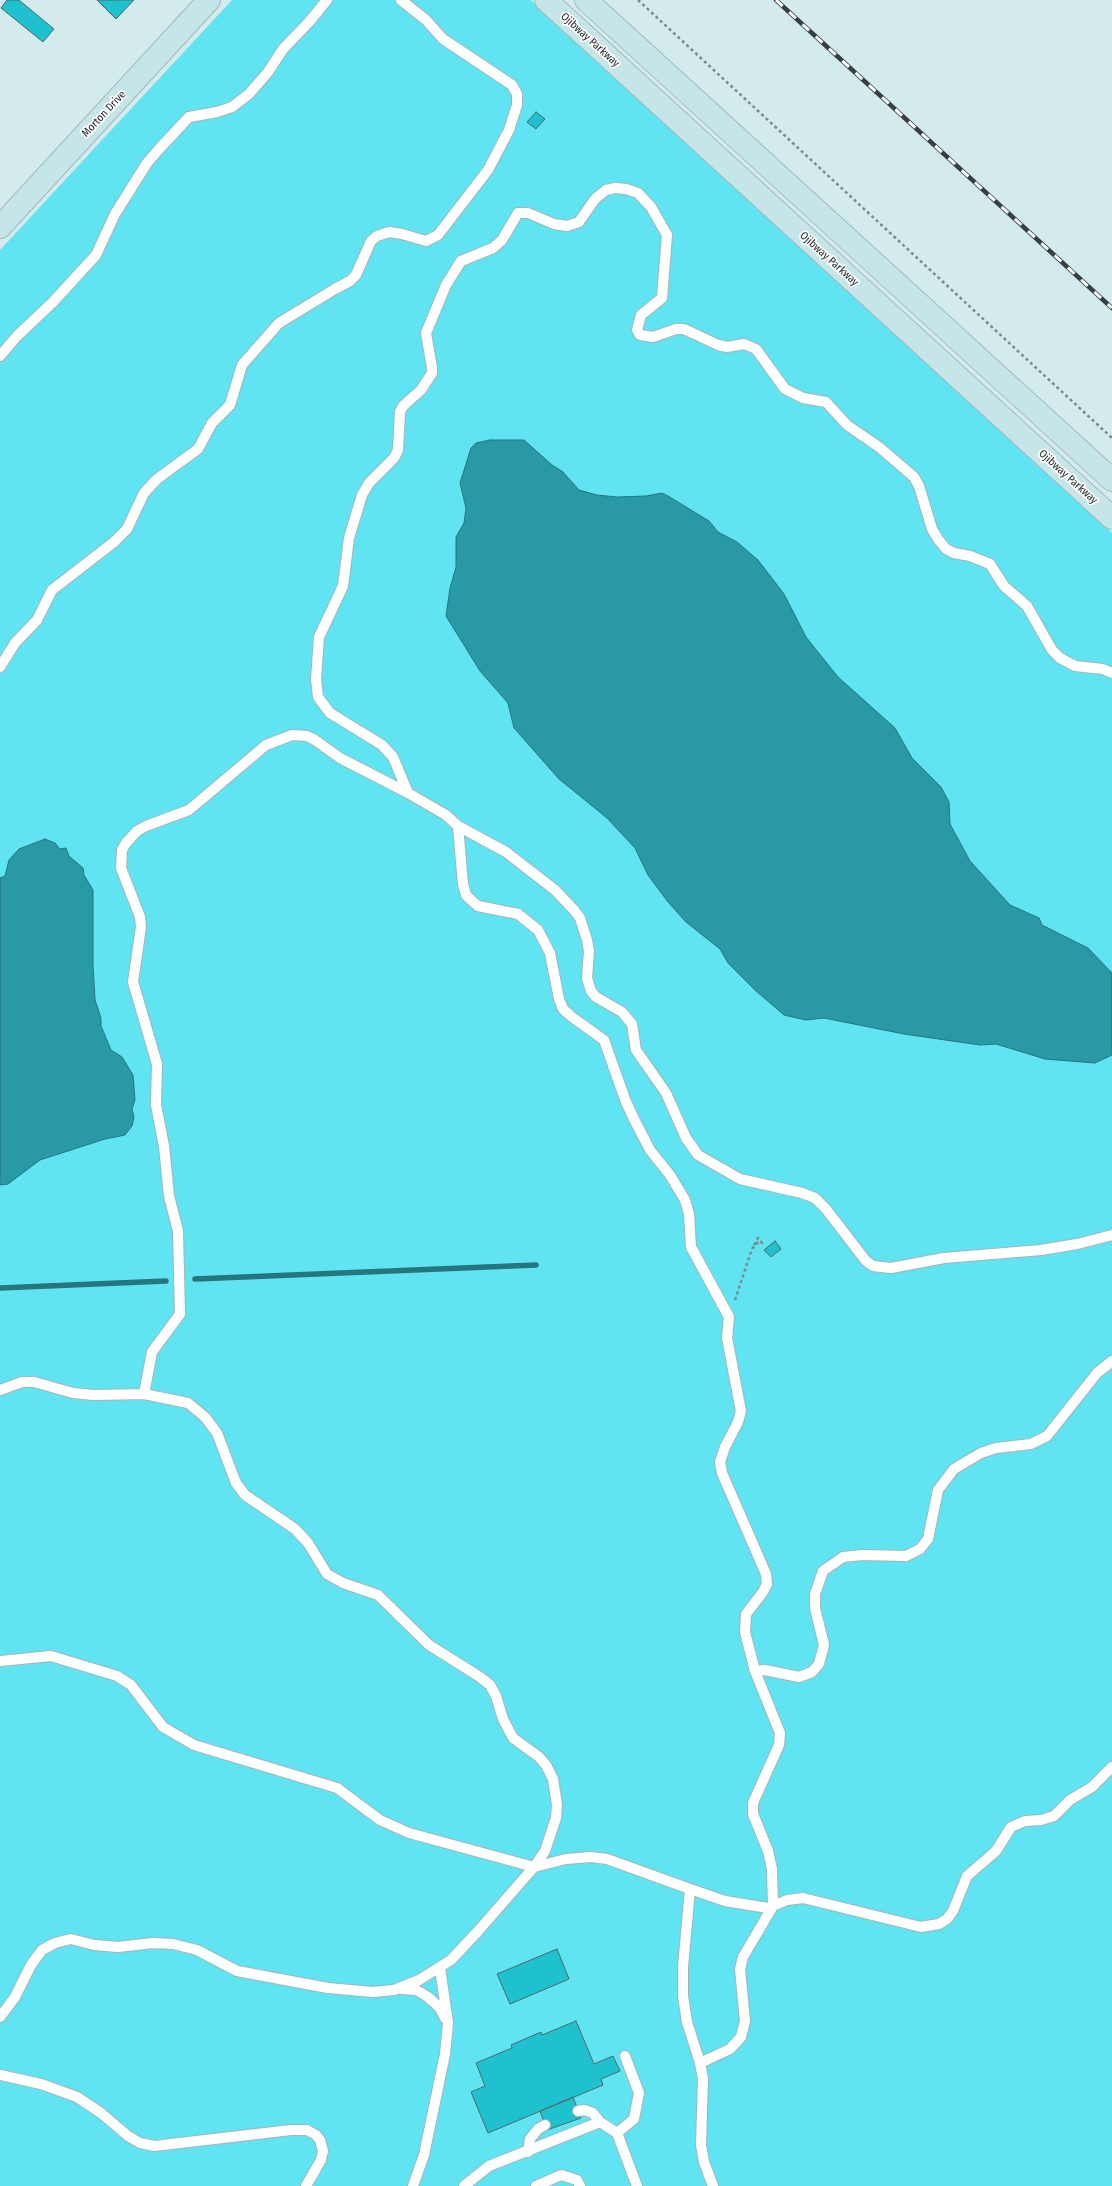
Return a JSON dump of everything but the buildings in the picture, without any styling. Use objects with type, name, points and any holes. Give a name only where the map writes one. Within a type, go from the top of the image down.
[{"type":"main road","name":"Morton Drive","points":[[0,227],[209,0]]},
{"type":"main road","name":"Ojibway Parkway","points":[[546,0],[1112,518]]},
{"type":"main road","points":[[586,0],[1112,480]]},
{"type":"lane","points":[[0,356],[17,336],[53,302],[96,255],[115,214],[147,163],[160,148],[189,117],[217,112],[232,107],[249,94],[268,72],[283,49],[309,22],[327,0]]},
{"type":"lane","points":[[0,667],[15,643],[37,620],[52,590],[114,542],[128,529],[144,493],[162,474],[198,449],[212,423],[230,405],[242,365],[279,323],[350,281],[356,275],[372,241],[377,236],[389,232],[426,241],[438,236],[488,170],[509,130],[517,105],[517,94],[512,85],[443,39],[426,20],[401,0]]},
{"type":"lane","points":[[403,788],[393,757],[382,745],[330,713],[318,697],[319,637],[343,586],[350,538],[358,508],[369,483],[398,450],[400,412],[403,406],[422,390],[432,373],[426,333],[428,325],[439,306],[450,279],[461,261],[493,248],[502,240],[518,213],[528,213],[554,224],[567,226],[579,222],[595,199],[606,190],[615,188],[638,193],[651,207],[663,224],[667,235],[662,298],[641,316],[637,330],[640,335],[653,337],[676,329],[684,329],[718,345],[727,347],[750,345],[756,349],[785,389],[802,398],[826,402],[847,425],[879,447],[914,478],[919,486],[932,529],[946,549],[954,553],[970,556],[990,564],[1004,586],[1027,606],[1052,650],[1060,658],[1075,666],[1103,669],[1112,673]]},
{"type":"lane","points":[[144,1394],[152,1352],[180,1314],[178,1231],[169,1196],[164,1146],[156,1105],[157,1064],[132,982],[141,927],[140,917],[121,868],[122,850],[126,842],[137,831],[146,826],[190,810],[266,745],[292,735],[307,736],[340,758],[403,788],[446,815],[458,826],[506,852],[555,890],[580,918],[589,951],[587,978],[588,985],[596,997],[622,1012],[632,1024],[636,1050],[666,1094],[686,1138],[698,1155],[740,1179],[802,1193],[814,1198],[826,1209],[866,1261],[873,1266],[891,1268],[944,1258],[1041,1250],[1112,1235]]},
{"type":"lane","points":[[458,826],[463,863],[463,884],[466,895],[478,906],[518,914],[538,930],[550,953],[559,999],[564,1009],[572,1018],[604,1040],[626,1102],[635,1121],[650,1150],[670,1175],[685,1200],[689,1214],[691,1247],[729,1317],[727,1338],[742,1412],[725,1447],[720,1462],[722,1473],[766,1574],[767,1584],[763,1592],[746,1614],[744,1632],[755,1671],[780,1733],[779,1745],[753,1803],[753,1814],[768,1851],[772,1869],[771,1906],[743,1957],[740,1969],[745,2021],[741,2037],[730,2049],[700,2063]]},
{"type":"lane","points":[[755,1671],[766,1670],[799,1677],[806,1676],[812,1672],[819,1664],[824,1645],[815,1608],[815,1594],[823,1570],[843,1557],[862,1555],[906,1556],[920,1549],[928,1539],[938,1490],[954,1469],[981,1453],[996,1448],[1031,1444],[1047,1436],[1098,1372],[1112,1360]]},
{"type":"lane","points":[[0,1390],[22,1382],[34,1382],[73,1393],[94,1395],[144,1394],[188,1404],[206,1417],[217,1433],[236,1484],[245,1495],[295,1529],[308,1543],[327,1574],[343,1584],[378,1595],[429,1645],[480,1676],[490,1685],[496,1696],[503,1720],[513,1738],[539,1757],[546,1765],[553,1779],[557,1805],[556,1818],[545,1851],[534,1867],[462,1950],[440,1968],[419,1980],[394,1990]]},
{"type":"lane","points":[[0,1661],[51,1656],[116,1676],[131,1685],[163,1727],[194,1745],[337,1788],[380,1820],[410,1833],[534,1867],[566,1859],[591,1857],[607,1859],[726,1901],[771,1906],[787,1900],[803,1898],[921,1927],[939,1924],[947,1919],[954,1911],[967,1876],[996,1851],[1011,1827],[1025,1821],[1041,1820],[1054,1816],[1070,1800],[1092,1787],[1112,1767]]},
{"type":"lane","points":[[690,1889],[682,1996],[687,2022],[700,2063],[703,2079],[701,2145],[704,2162],[713,2186]]},
{"type":"lane","points":[[0,2017],[15,1997],[31,1965],[42,1950],[55,1943],[71,1939],[94,1945],[118,1947],[152,1943],[174,1944],[197,1950],[237,1971],[328,1988],[373,1992],[406,1988],[416,1990],[440,2008],[448,2023]]},
{"type":"lane","points":[[413,2186],[424,2155],[445,2054],[448,2023],[440,1968]]},
{"type":"lane","points":[[616,2133],[634,2120],[639,2093],[625,2056]]},
{"type":"lane","points":[[0,2075],[41,2084],[77,2097],[101,2113],[128,2136],[140,2143],[154,2146],[292,2130],[307,2130],[316,2135],[320,2140],[323,2151],[321,2160],[306,2186]]},
{"type":"lane","points":[[578,2111],[584,2110],[593,2113],[600,2122],[616,2133],[637,2186]]},
{"type":"lane","points":[[464,2186],[489,2166],[528,2152],[600,2122]]},
{"type":"lane","points":[[528,2152],[530,2139],[538,2129],[545,2125]]},
{"type":"lane","points":[[536,2186],[562,2175],[577,2180],[580,2186]]},
{"type":"path","points":[[638,0],[1112,438]]},
{"type":"path","points":[[729,1317],[752,1248],[758,1238],[762,1243],[757,1243],[752,1248]]},
{"type":"shaded area","points":[[232,0],[531,0],[1112,533],[1112,2186],[0,2186],[0,250]]},
{"type":"shaded area","points":[[490,440],[524,440],[552,465],[563,472],[579,490],[597,495],[617,497],[646,496],[662,493],[709,521],[718,532],[737,542],[758,560],[784,594],[806,637],[838,677],[895,728],[912,758],[941,787],[949,802],[950,824],[970,861],[1010,905],[1039,918],[1042,925],[1088,948],[1112,973],[1112,1055],[1095,1063],[1045,1059],[996,1044],[980,1045],[904,1034],[824,1018],[806,1020],[784,1015],[756,991],[728,963],[720,949],[686,922],[668,902],[648,875],[635,848],[607,818],[559,779],[514,728],[508,703],[480,671],[446,616],[450,588],[456,567],[456,537],[464,523],[466,508],[460,483],[471,448],[476,443]]},
{"type":"shaded area","points":[[45,839],[55,843],[60,849],[66,848],[69,856],[83,868],[84,875],[93,890],[93,965],[95,1000],[101,1018],[101,1026],[111,1050],[122,1057],[133,1075],[135,1100],[132,1109],[134,1117],[132,1126],[125,1135],[105,1139],[40,1160],[8,1184],[0,1185],[0,878],[5,876],[9,860],[19,849]]},
{"type":"waterway","points":[[195,1279],[536,1265]]},
{"type":"waterway","points":[[0,1288],[166,1281]]},
{"type":"railway","points":[[776,0],[1112,308]]}]
